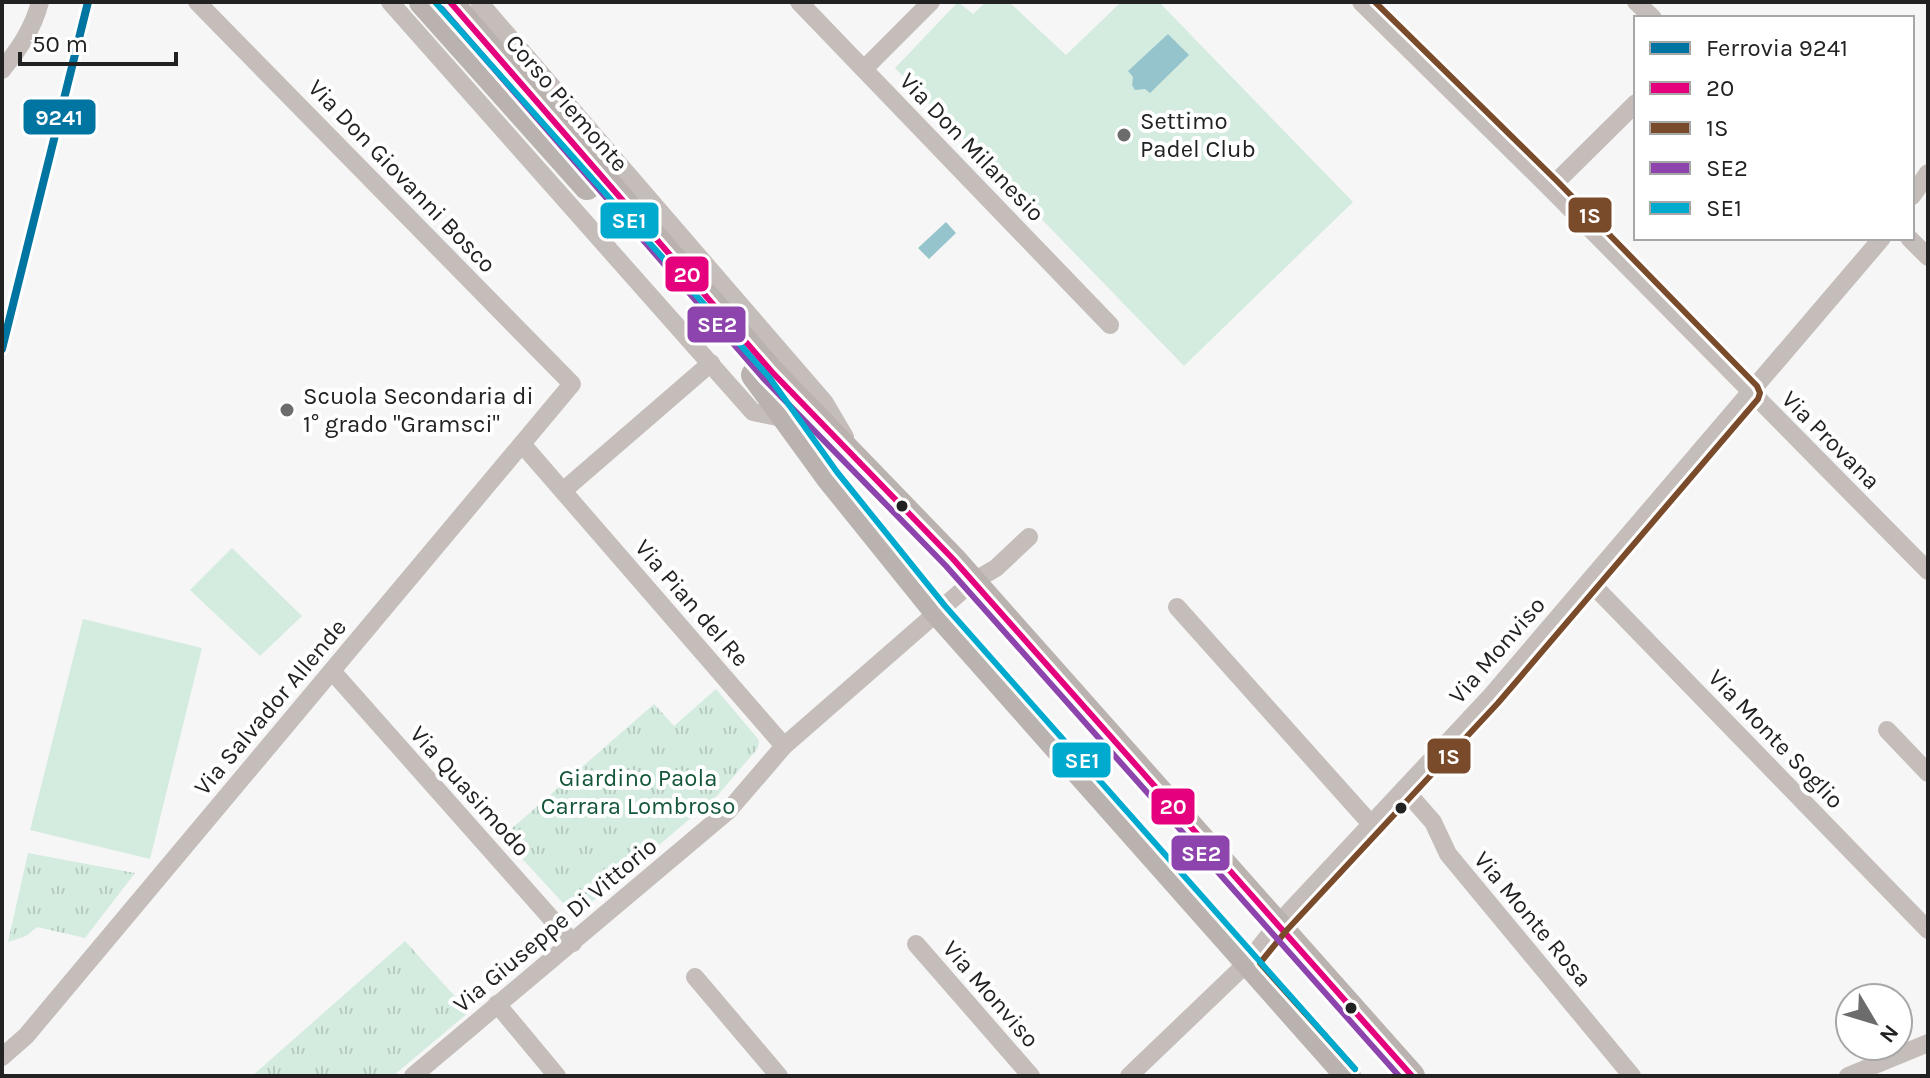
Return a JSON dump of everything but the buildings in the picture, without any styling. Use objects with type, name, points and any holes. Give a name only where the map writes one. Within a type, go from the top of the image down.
[{"type":"main road","name":"Corso Piemonte","points":[[422,2],[458,11],[772,372],[972,582],[1412,1076]]},
{"type":"main road","name":"Corso Piemonte","points":[[458,11],[762,384],[829,478],[937,612],[1348,1076]]},
{"type":"street","points":[[2,70],[25,40],[40,2]]},
{"type":"street","name":"Via Don Giovanni Bosco","points":[[197,2],[572,384]]},
{"type":"street","points":[[390,2],[753,412],[787,419]]},
{"type":"street","name":"Via Don Milanesio","points":[[799,2],[1110,325]]},
{"type":"street","points":[[864,69],[931,2]]},
{"type":"street","name":"Via Provana","points":[[1361,2],[1550,188],[1928,571]]},
{"type":"street","points":[[1636,2],[1651,16]]},
{"type":"street","points":[[1550,188],[1634,105]]},
{"type":"street","points":[[1914,193],[1928,173]]},
{"type":"street","name":"Via Monviso","points":[[1129,1076],[1247,963],[1278,924],[1490,697],[1880,240]]},
{"type":"street","points":[[1911,240],[1928,257]]},
{"type":"street","points":[[564,490],[711,363]]},
{"type":"street","name":"Via Salvador Allende","points":[[2,1057],[26,1036],[572,384]]},
{"type":"street","name":"Via Pian del Re","points":[[522,444],[784,746]]},
{"type":"street","name":"Via Giuseppe Di Vittorio","points":[[413,1076],[438,1068],[497,1004],[729,810],[784,746],[972,582],[996,568],[1029,537]]},
{"type":"street","name":"Via Monte Soglio","points":[[1589,581],[1928,930]]},
{"type":"street","points":[[1177,607],[1371,824]]},
{"type":"street","name":"Via Quasimodo","points":[[332,671],[573,943]]},
{"type":"street","points":[[1887,730],[1928,773]]},
{"type":"street","name":"Via Monte Rosa","points":[[1404,789],[1433,822],[1448,854],[1632,1076]]},
{"type":"street","name":"Via Monviso","points":[[916,944],[1031,1076]]},
{"type":"street","points":[[695,977],[779,1076]]},
{"type":"street","points":[[497,1004],[557,1076]]},
{"type":"street","points":[[1848,1076],[1928,1043]]},
{"type":"green space","name":"Settimo Padel Club","points":[[958,2],[973,14],[986,2],[1009,2],[1066,55],[1121,2],[1159,2],[1353,202],[1184,366],[895,68]]},
{"type":"green space","points":[[232,548],[302,616],[260,656],[190,590]]},
{"type":"green space","points":[[83,619],[202,648],[150,859],[30,830]]},
{"type":"green space","name":"Giardino Paola Carrara Lombroso","points":[[716,689],[759,740],[758,748],[717,796],[575,916],[502,837],[654,704],[674,726]]},
{"type":"green space","points":[[28,853],[135,873],[85,938],[37,927],[26,936],[8,942]]},
{"type":"green space","points":[[405,941],[469,1012],[393,1076],[252,1076]]},
{"type":"water","points":[[1168,34],[1189,55],[1150,93],[1145,89],[1135,90],[1133,77],[1128,71]]},
{"type":"water","points":[[946,222],[956,233],[929,259],[918,248]]},
{"type":"rail line","name":"9241","points":[[2,349],[88,2]]},
{"type":"transit line","name":"SE1","points":[[435,2],[769,377],[837,472],[945,606],[1355,1069]]},
{"type":"transit line","name":"20","points":[[450,2],[772,372],[953,559],[1412,1076]]},
{"type":"transit line","name":"1S","points":[[1355,1069],[1260,963],[1286,931],[1498,703],[1760,393],[1757,386],[1557,181],[1375,2]]},
{"type":"transit line","name":"SE2","points":[[442,9],[764,379],[946,566],[1399,1076]]},
{"type":"place","name":"Settimo Padel Club","points":[[1124,135]]},
{"type":"place","name":"Scuola Secondaria di 1° grado \"Gramsci\"","points":[[287,410]]}]
